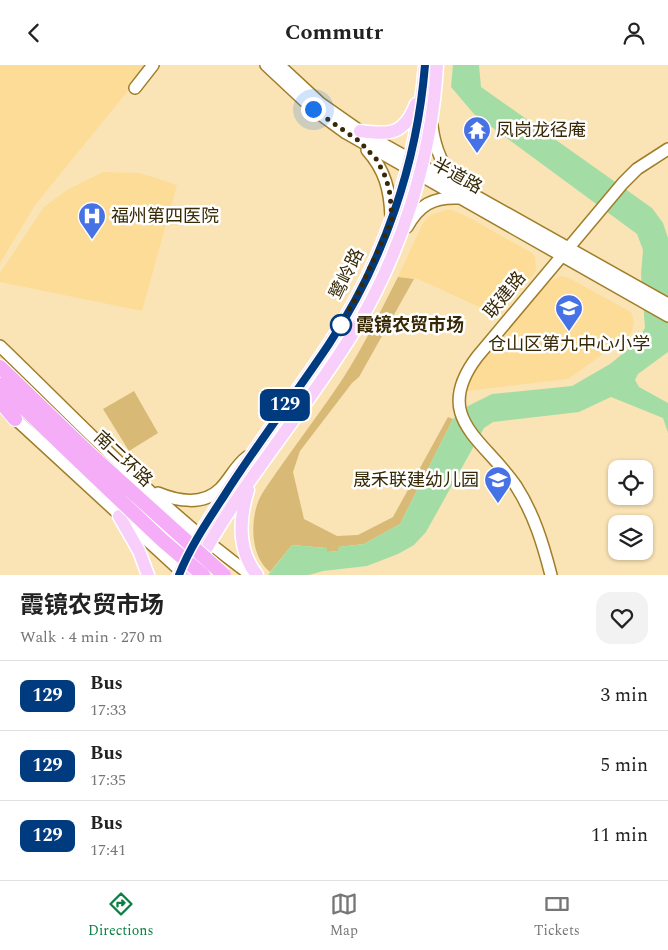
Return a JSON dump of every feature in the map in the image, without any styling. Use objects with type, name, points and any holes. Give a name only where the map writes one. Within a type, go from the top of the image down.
[{"type":"highway","name":"南二环路","points":[[0,367],[162,540],[203,575]]},
{"type":"highway","name":"南二环路","points":[[0,385],[224,575]]},
{"type":"highway","points":[[0,401],[15,419]]},
{"type":"main road","points":[[135,88],[153,65]]},
{"type":"main road","name":"半道路","points":[[266,65],[313,109],[414,167],[460,198],[642,289],[668,304]]},
{"type":"main road","name":"半道路","points":[[279,65],[360,136]]},
{"type":"main road","name":"鹭岭路","points":[[184,574],[211,543],[253,475],[350,337],[397,247],[414,167],[425,65]]},
{"type":"main road","name":"鹭岭路","points":[[184,574],[200,534],[251,454],[345,318],[368,275],[414,167],[430,117],[437,65]]},
{"type":"main road","points":[[392,219],[386,178],[377,160],[360,136],[390,133],[399,129],[411,117],[423,86]]},
{"type":"main road","points":[[430,117],[436,149],[457,186]]},
{"type":"main road","name":"联建路","points":[[551,575],[538,528],[520,493],[468,430],[460,412],[459,388],[467,370],[622,183],[637,169],[668,149]]},
{"type":"main road","name":"半道路","points":[[414,167],[457,186],[668,316]]},
{"type":"main road","points":[[397,247],[412,218],[424,205],[437,199],[460,198]]},
{"type":"main road","points":[[0,346],[151,490],[200,534],[251,575]]},
{"type":"main road","points":[[0,405],[184,574]]},
{"type":"main road","points":[[151,490],[180,501],[207,497],[220,489],[236,466],[251,454]]},
{"type":"main road","points":[[253,475],[243,507],[241,531],[247,561],[257,575]]},
{"type":"main road","points":[[119,516],[139,551],[148,575]]},
{"type":"shaded area","points":[[0,65],[149,65],[35,205],[0,263]]},
{"type":"shaded area","points":[[453,65],[479,65],[481,87],[652,208],[663,223],[668,238],[668,352],[638,374],[635,380],[639,387],[668,403],[668,433],[663,418],[611,397],[579,412],[493,422],[484,428],[426,532],[414,545],[398,554],[367,566],[323,571],[309,575],[268,575],[292,545],[327,548],[327,552],[338,551],[338,547],[364,544],[400,524],[453,419],[468,406],[492,394],[572,386],[610,364],[635,344],[645,328],[641,274],[643,250],[637,234],[474,114],[451,87]]},
{"type":"shaded area","name":"福州第四医院","points":[[103,172],[140,173],[177,185],[142,311],[0,282],[0,273],[44,207],[67,190]]},
{"type":"shaded area","name":"霞镜农贸市场","points":[[452,210],[468,217],[532,253],[535,257],[536,271],[499,316],[418,279],[398,277],[423,223],[431,215]]},
{"type":"shaded area","name":"仓山区第九中心小学","points":[[560,276],[569,278],[631,312],[634,323],[631,334],[568,379],[466,391],[477,367],[548,283]]},
{"type":"shaded area","points":[[398,277],[414,279],[359,377],[352,383],[300,451],[293,472],[304,519],[337,536],[358,535],[393,517],[448,417],[453,419],[400,524],[364,544],[338,547],[338,551],[327,552],[327,548],[292,545],[270,572],[259,558],[254,540],[254,520],[258,502],[269,483],[350,367]]},
{"type":"shaded area","points":[[134,391],[158,433],[129,451],[103,409]]},
{"type":"bus line","name":"129","points":[[179,575],[200,534],[251,454],[345,318],[368,275],[404,185],[416,129],[425,65]]},
{"type":"place","name":"凤岗龙径庵","points":[[477,154]]},
{"type":"place","name":"福州第四医院","points":[[92,240]]},
{"type":"place","name":"霞镜农贸市场","points":[[341,325]]},
{"type":"place","name":"仓山区第九中心小学","points":[[569,332]]},
{"type":"place","name":"晟禾联建幼儿园","points":[[498,504]]},
{"type":"route","points":[[313,109],[359,141],[377,160],[386,178],[390,194],[392,219],[368,275],[337,331],[341,325]]}]
